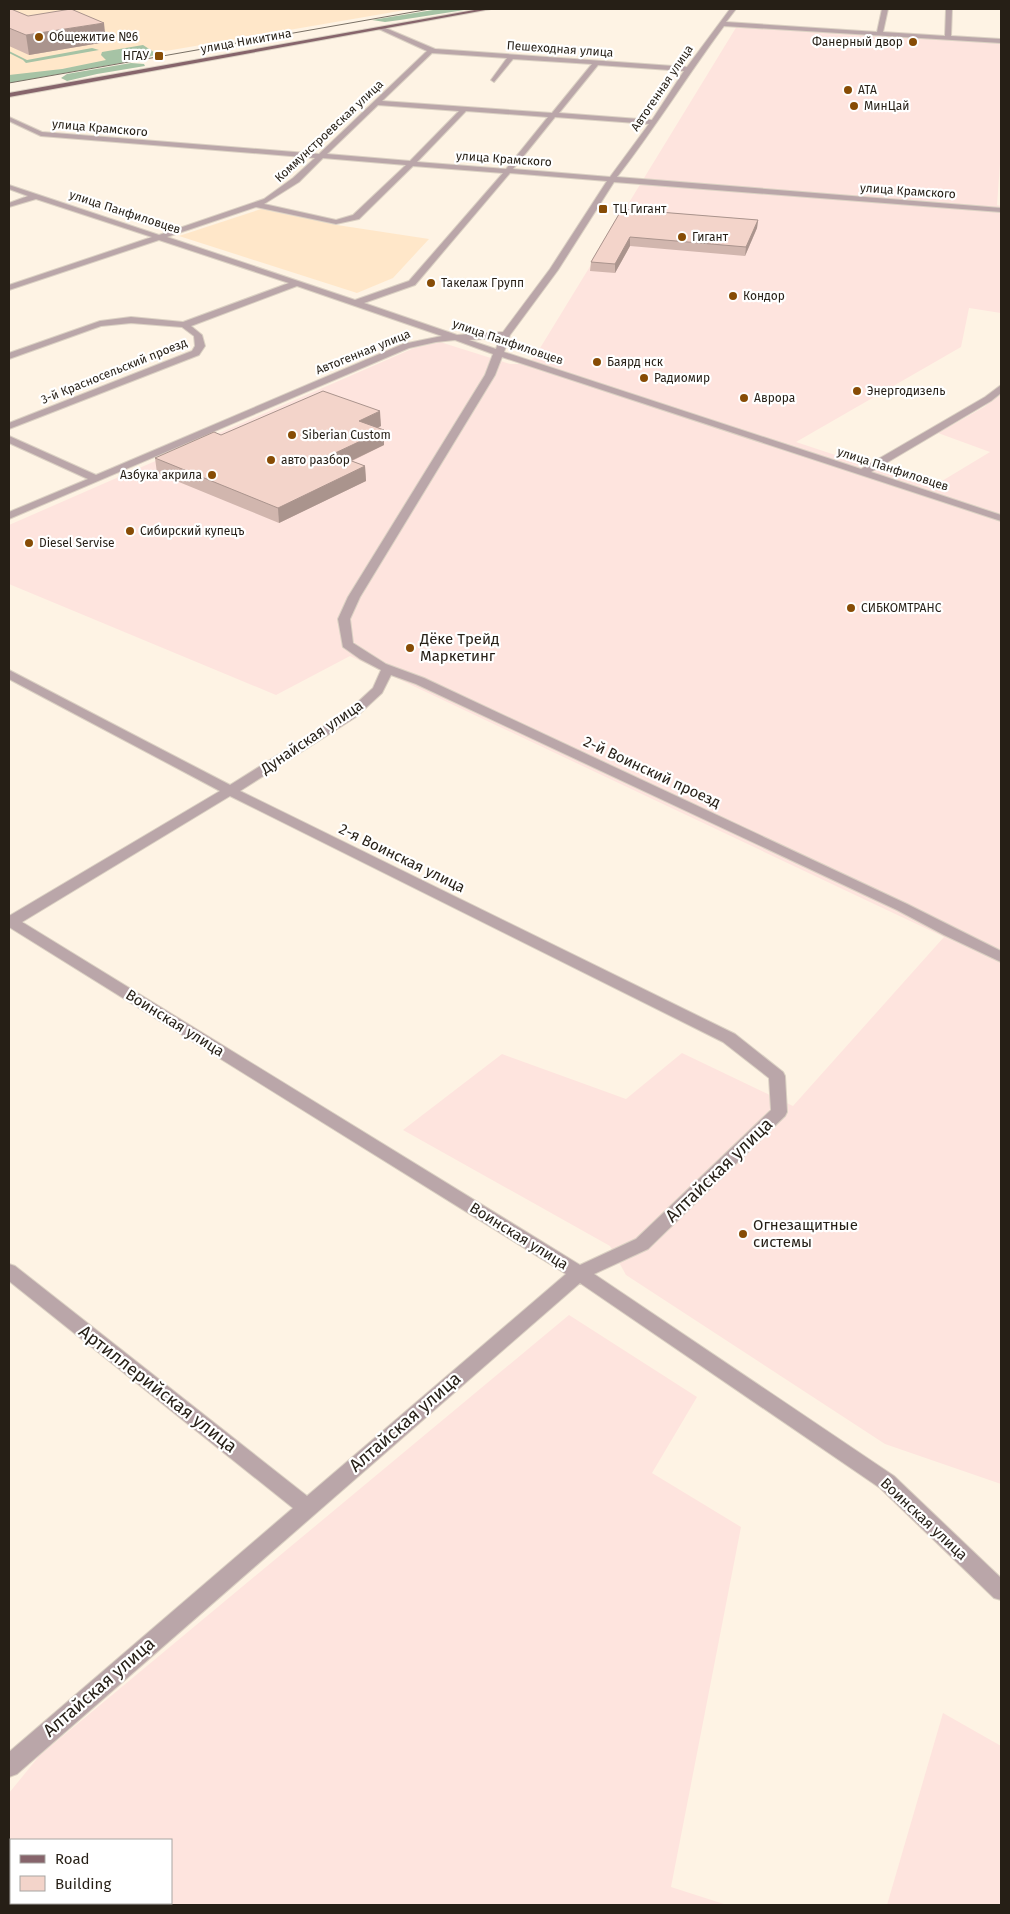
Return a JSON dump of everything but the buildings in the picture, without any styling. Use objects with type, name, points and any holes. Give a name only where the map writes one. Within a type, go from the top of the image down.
[{"type":"main road","name":"улица Никитина","points":[[9,94],[488,9]]},
{"type":"street","name":"Автогенная улица","points":[[9,516],[400,348],[426,340],[506,334],[554,270],[612,179],[733,9]]},
{"type":"street","points":[[880,33],[885,9]]},
{"type":"street","points":[[948,38],[949,9]]},
{"type":"street","points":[[722,24],[1001,41]]},
{"type":"street","points":[[382,28],[432,50],[430,51]]},
{"type":"street","name":"Пешеходная улица","points":[[430,51],[689,69]]},
{"type":"street","name":"Коммунстроевская улица","points":[[9,288],[158,236],[267,201],[296,180],[318,156],[430,51]]},
{"type":"street","points":[[494,80],[511,57]]},
{"type":"street","points":[[355,302],[412,283],[508,171],[596,62]]},
{"type":"street","points":[[375,103],[654,122]]},
{"type":"street","points":[[256,205],[336,222],[349,220],[356,216],[412,164],[464,109]]},
{"type":"street","name":"улица Крамского","points":[[9,119],[41,134],[1001,210]]},
{"type":"street","name":"улица Панфиловцев","points":[[9,187],[355,302],[498,353],[1001,518]]},
{"type":"street","points":[[9,205],[36,196]]},
{"type":"street","points":[[9,356],[100,324],[114,321],[131,320],[184,325],[297,283]]},
{"type":"street","name":"3-й Красносельский проезд","points":[[9,426],[196,353],[200,346],[198,335],[184,325]]},
{"type":"street","points":[[387,670],[361,656],[347,644],[344,619],[354,597],[490,375],[506,334]]},
{"type":"street","points":[[863,472],[988,399],[1001,388]]},
{"type":"street","points":[[9,439],[97,479]]},
{"type":"street","name":"Дунайская улица","points":[[10,922],[230,791],[352,714],[378,690],[387,670]]},
{"type":"street","name":"2-й Воинский проезд","points":[[387,670],[429,685],[902,907],[1001,957]]},
{"type":"street","name":"2-я Воинская улица","points":[[9,674],[230,791],[729,1038],[777,1076]]},
{"type":"street","name":"Воинская улица","points":[[10,922],[579,1273],[887,1482],[1001,1591]]},
{"type":"street","name":"Алтайская улица","points":[[9,1766],[307,1506],[579,1273],[642,1244],[779,1112],[777,1076]]},
{"type":"street","name":"Артиллерийская улица","points":[[9,1271],[307,1506]]},
{"type":"shaded area","points":[[9,9],[411,9],[9,78]]},
{"type":"shaded area","points":[[737,26],[1001,42],[1001,150],[997,205],[1001,206],[1001,313],[969,308],[961,347],[796,442],[932,487],[990,452],[938,433],[984,407],[1001,392],[1001,1484],[885,1444],[626,1275],[610,1246],[403,1130],[502,1054],[626,1099],[682,1053],[793,1106],[944,937],[350,656],[276,695],[9,584],[9,525],[414,348],[440,342],[510,364],[523,364],[534,358]]},
{"type":"shaded area","points":[[261,209],[337,225],[429,239],[393,278],[357,293],[179,236]]},
{"type":"shaded area","points":[[569,1315],[697,1397],[652,1473],[741,1527],[671,1887],[727,1905],[9,1905],[9,1793],[40,1755]]},
{"type":"shaded area","points":[[943,1713],[1001,1746],[1001,1905],[887,1905]]},
{"type":"green space","points":[[439,9],[471,9],[385,22],[372,20]]},
{"type":"green space","points":[[143,45],[157,54],[143,59],[9,83],[9,75],[62,69],[106,60],[101,55],[102,52]]},
{"type":"green space","points":[[92,48],[99,50],[26,63],[9,53],[9,51],[27,60]]},
{"type":"green space","points":[[131,63],[144,64],[145,66],[67,81],[61,78],[67,74]]},
{"type":"tram line","points":[[9,83],[430,9]]},
{"type":"place","name":"Общежитие №6","points":[[39,37]]},
{"type":"place","name":"Фанерный двор","points":[[913,42]]},
{"type":"place","name":"НГАУ","points":[[159,56]]},
{"type":"place","name":"АТА","points":[[848,90]]},
{"type":"place","name":"МинЦай","points":[[854,106]]},
{"type":"place","name":"ТЦ Гигант","points":[[603,209]]},
{"type":"place","name":"Гигант","points":[[682,237]]},
{"type":"place","name":"Такелаж Групп","points":[[431,283]]},
{"type":"place","name":"Кондор","points":[[733,296]]},
{"type":"place","name":"Баярд нск","points":[[597,362]]},
{"type":"place","name":"Радиомир","points":[[644,378]]},
{"type":"place","name":"Энергодизель","points":[[857,391]]},
{"type":"place","name":"Аврора","points":[[744,398]]},
{"type":"place","name":"Siberian Custom","points":[[292,435]]},
{"type":"place","name":"авто разбор","points":[[271,460]]},
{"type":"place","name":"Азбука акрила","points":[[212,475]]},
{"type":"place","name":"Сибирский купецъ","points":[[130,531]]},
{"type":"place","name":"Diesel Servise","points":[[29,543]]},
{"type":"place","name":"СИБКОМТРАНС","points":[[851,608]]},
{"type":"place","name":"Дёке Трейд Маркетинг","points":[[410,648]]},
{"type":"place","name":"Огнезащитные системы","points":[[743,1234]]}]
